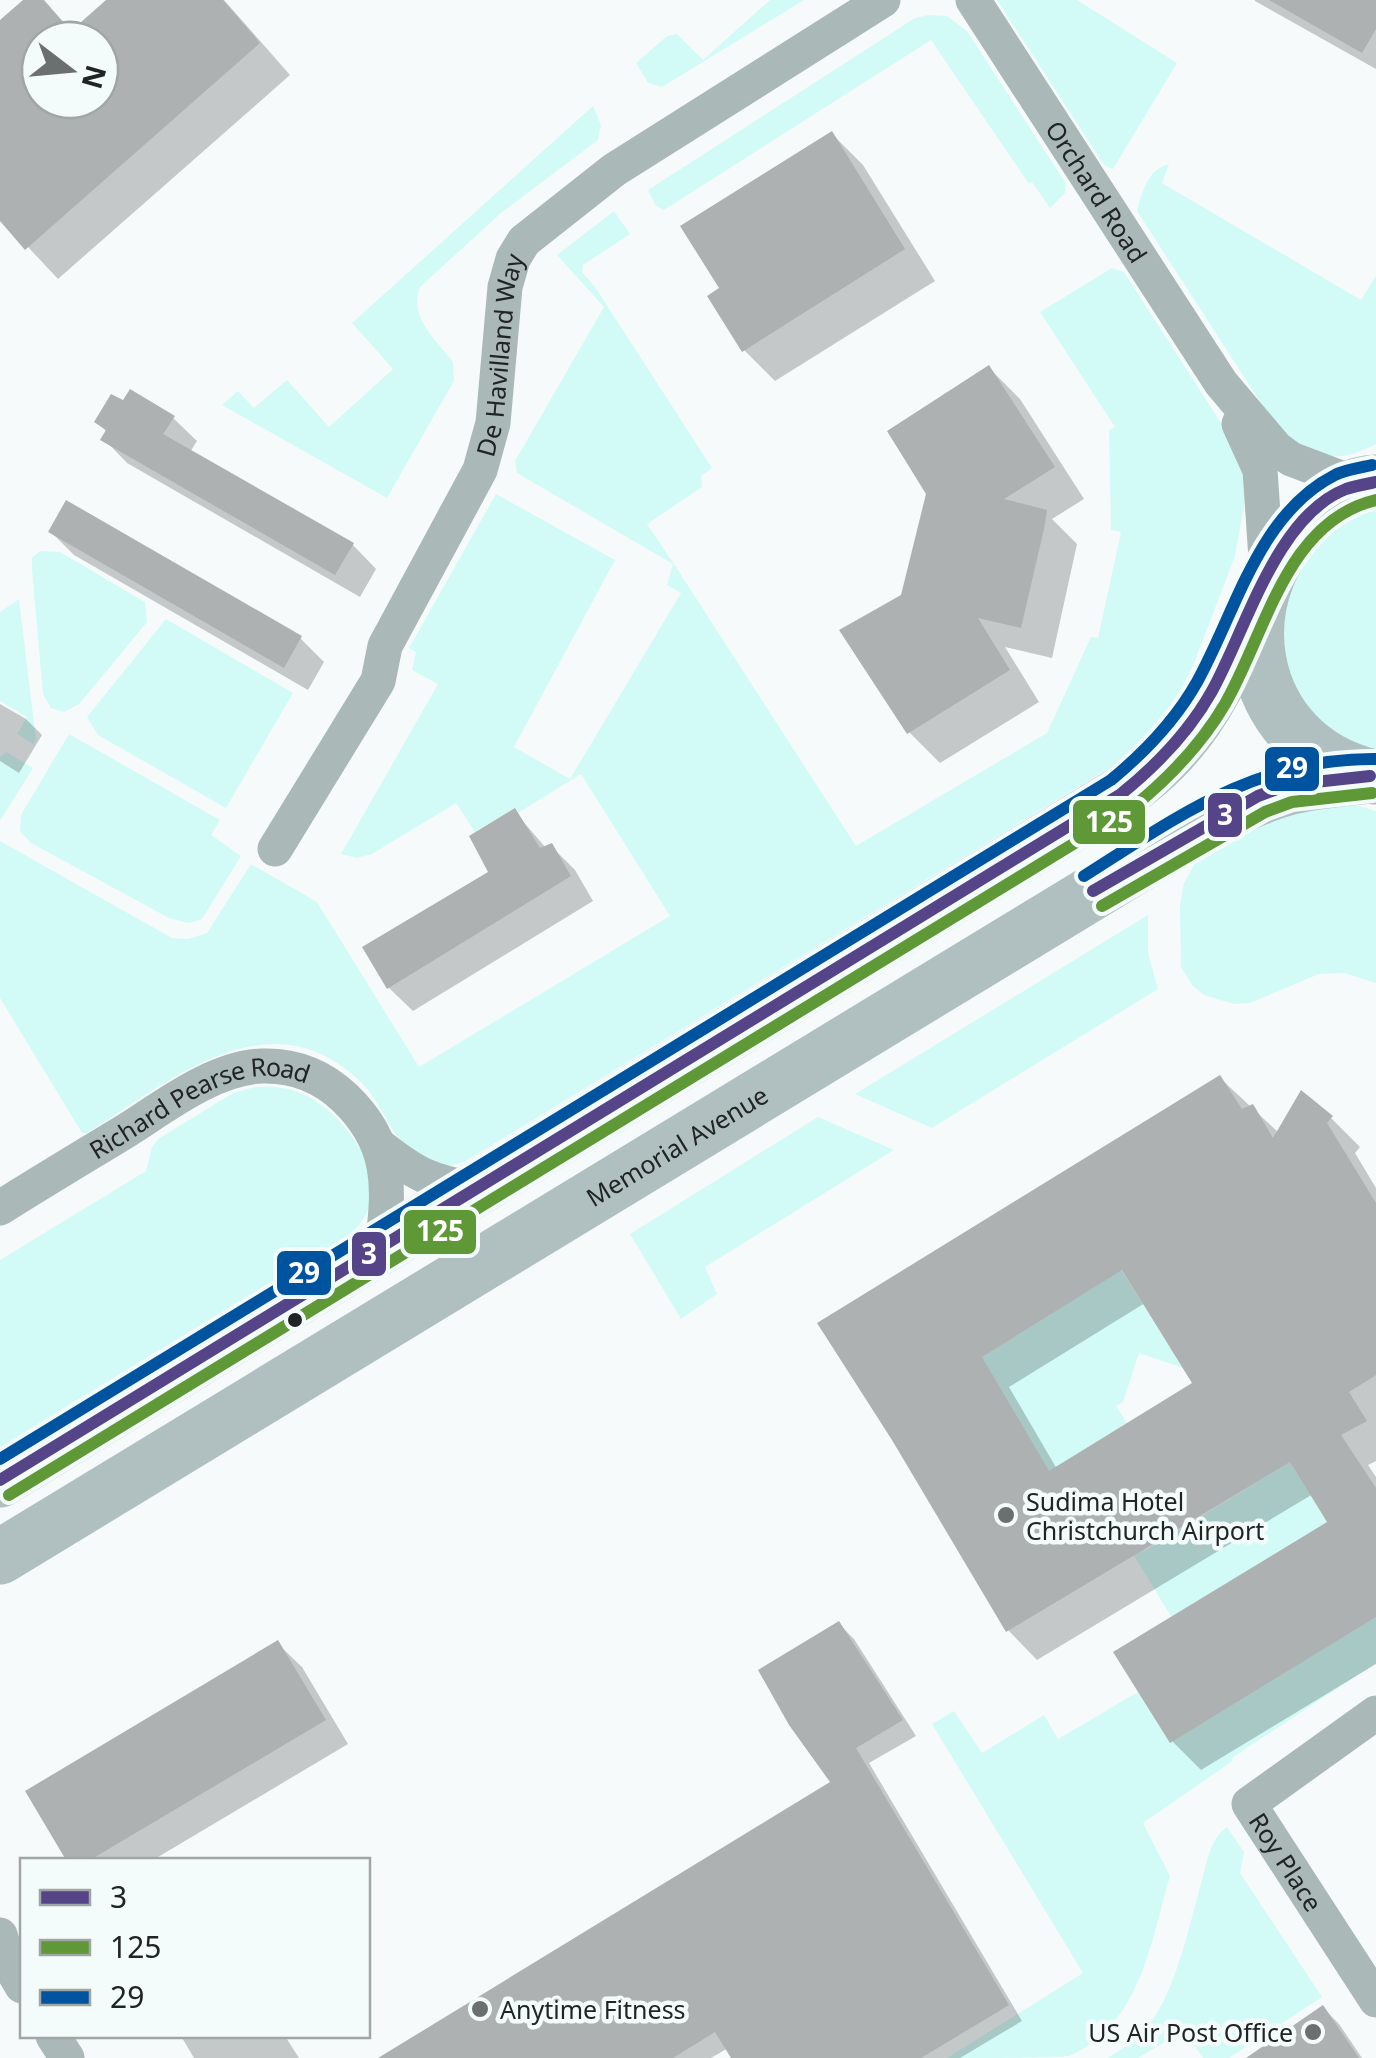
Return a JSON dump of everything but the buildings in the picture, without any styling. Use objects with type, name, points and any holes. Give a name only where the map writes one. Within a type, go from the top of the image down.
[{"type":"main road","points":[[0,1480],[1120,794],[1154,768],[1182,738],[1213,690],[1277,554],[1306,518],[1338,494],[1368,480]]},
{"type":"main road","points":[[1263,585],[1255,625],[1257,654],[1264,683],[1277,709],[1317,752],[1342,767],[1373,777]]},
{"type":"main road","name":"Memorial Avenue","points":[[0,1558],[1217,817],[1288,785],[1373,777]]},
{"type":"street","name":"De Havilland Way","points":[[275,849],[378,681],[385,646],[480,470],[493,422],[505,286],[513,259],[524,241],[614,170],[884,0]]},
{"type":"street","name":"Orchard Road","points":[[972,0],[1221,383],[1276,448],[1291,459],[1368,480]]},
{"type":"street","name":"Orchard Road","points":[[1221,383],[1260,470],[1263,585]]},
{"type":"street","name":"Richard Pearse Road","points":[[0,1208],[176,1100],[228,1073],[259,1066],[312,1074],[332,1086],[356,1109],[381,1147],[412,1172],[436,1183],[474,1189]]},
{"type":"street","name":"Richard Pearse Road","points":[[381,1147],[389,1191],[382,1246]]},
{"type":"street","name":"Roy Place","points":[[1376,1712],[1248,1804],[1376,2000]]},
{"type":"shaded area","points":[[770,0],[804,0],[662,87],[648,83],[636,63],[667,36],[677,34],[703,60]]},
{"type":"shaded area","points":[[997,0],[1077,0],[1177,63],[1113,169],[1104,165]]},
{"type":"shaded area","points":[[947,16],[967,31],[1065,182],[1065,193],[1050,208],[1032,182],[1029,184],[931,40],[664,210],[656,206],[648,190],[915,18]]},
{"type":"shaded area","points":[[593,106],[601,125],[598,140],[501,213],[420,287],[417,298],[421,318],[453,362],[454,381],[387,498],[222,405],[238,391],[254,408],[287,380],[329,427],[393,369],[352,323]]},
{"type":"shaded area","points":[[1169,164],[1162,183],[1361,300],[1376,276],[1376,444],[1347,455],[1324,455],[1277,428],[1137,211],[1151,176]]},
{"type":"shaded area","points":[[614,211],[630,234],[583,265],[582,272],[712,468],[701,476],[702,487],[647,524],[674,564],[856,846],[1047,733],[1091,637],[1098,638],[1121,532],[1111,530],[1109,430],[1115,427],[1040,312],[1112,268],[1124,272],[1232,440],[1243,473],[1245,500],[1235,556],[1193,666],[1176,698],[1156,726],[1114,765],[464,1162],[443,1168],[412,1152],[398,1138],[361,1082],[326,1057],[290,1045],[255,1046],[220,1055],[185,1071],[82,1133],[0,998],[0,841],[172,938],[188,939],[207,933],[251,864],[317,902],[419,1067],[670,916],[581,774],[518,813],[514,809],[475,832],[456,803],[372,854],[357,858],[341,854],[438,684],[412,670],[416,652],[409,648],[496,494],[615,560],[514,747],[570,779],[681,593],[667,585],[673,564],[517,473],[515,461],[604,307],[557,255]]},
{"type":"shaded area","points":[[1376,508],[1376,753],[1308,715],[1277,652],[1285,582],[1303,551],[1361,511]]},
{"type":"shaded area","points":[[40,551],[60,552],[145,602],[147,622],[79,704],[64,712],[51,708],[43,694],[32,570],[32,558]]},
{"type":"shaded area","points":[[19,599],[36,740],[33,744],[17,734],[27,717],[0,701],[0,612]]},
{"type":"shaded area","points":[[166,619],[293,693],[226,808],[98,735],[87,717]]},
{"type":"shaded area","points":[[69,734],[220,820],[211,835],[241,856],[202,919],[189,923],[169,918],[31,843],[20,831],[21,815]]},
{"type":"shaded area","points":[[6,752],[33,768],[0,821],[0,757]]},
{"type":"shaded area","points":[[1352,804],[1376,811],[1376,983],[1344,973],[1319,974],[1250,1003],[1234,1004],[1204,995],[1181,967],[1180,905],[1184,883],[1195,863],[1271,817]]},
{"type":"shaded area","points":[[1148,915],[1148,953],[1158,989],[932,1128],[855,1094]]},
{"type":"shaded area","points":[[255,1087],[283,1088],[303,1094],[342,1123],[365,1161],[371,1181],[371,1201],[363,1219],[348,1235],[0,1447],[0,1260],[146,1171],[158,1139],[233,1093]]},
{"type":"shaded area","points":[[818,1117],[894,1150],[705,1267],[717,1294],[681,1319],[630,1234]]},
{"type":"shaded area","points":[[1121,1270],[1183,1368],[1139,1353],[1123,1402],[1116,1406],[1127,1423],[1083,1450],[1108,1491],[903,1458],[880,1421]]},
{"type":"shaded area","points":[[1290,1462],[1327,1522],[1172,1618],[1119,1531],[1129,1526],[1145,1551]]},
{"type":"shaded area","points":[[1376,1617],[1376,1663],[1233,1757],[1143,1823],[1170,1876],[1139,1979],[1112,2024],[1093,2042],[1069,2056],[947,2058],[1083,1973],[932,1724],[954,1711],[982,1753],[1044,1715],[1058,1739],[1138,1692],[1170,1742]]},
{"type":"shaded area","points":[[1227,1827],[1244,1852],[1240,1873],[1322,1997],[1229,2058],[1203,2058],[1184,2030],[1138,2058],[1107,2058],[1139,2036],[1162,2004],[1179,1963],[1210,1851]]},
{"type":"transit line","name":"29","points":[[0,1459],[1111,780],[1179,710],[1211,655],[1252,567],[1286,514],[1335,475],[1372,465]]},
{"type":"transit line","name":"3","points":[[0,1480],[1121,794],[1171,747],[1203,706],[1266,577],[1300,523],[1322,503],[1346,489],[1376,482]]},
{"type":"transit line","name":"125","points":[[9,1495],[1132,808],[1183,760],[1216,719],[1299,555],[1320,531],[1345,512],[1376,500]]},
{"type":"transit line","name":"29","points":[[1084,876],[1187,812],[1257,779],[1333,761],[1376,759]]},
{"type":"transit line","name":"3","points":[[1093,891],[1258,796],[1288,785],[1370,776]]},
{"type":"transit line","name":"125","points":[[1102,906],[1265,812],[1292,802],[1372,793]]},
{"type":"place","name":"Sudima Hotel Christchurch Airport","points":[[1006,1515]]},
{"type":"place","name":"Anytime Fitness","points":[[480,2009]]},
{"type":"place","name":"US Air Post Office","points":[[1313,2032]]}]
